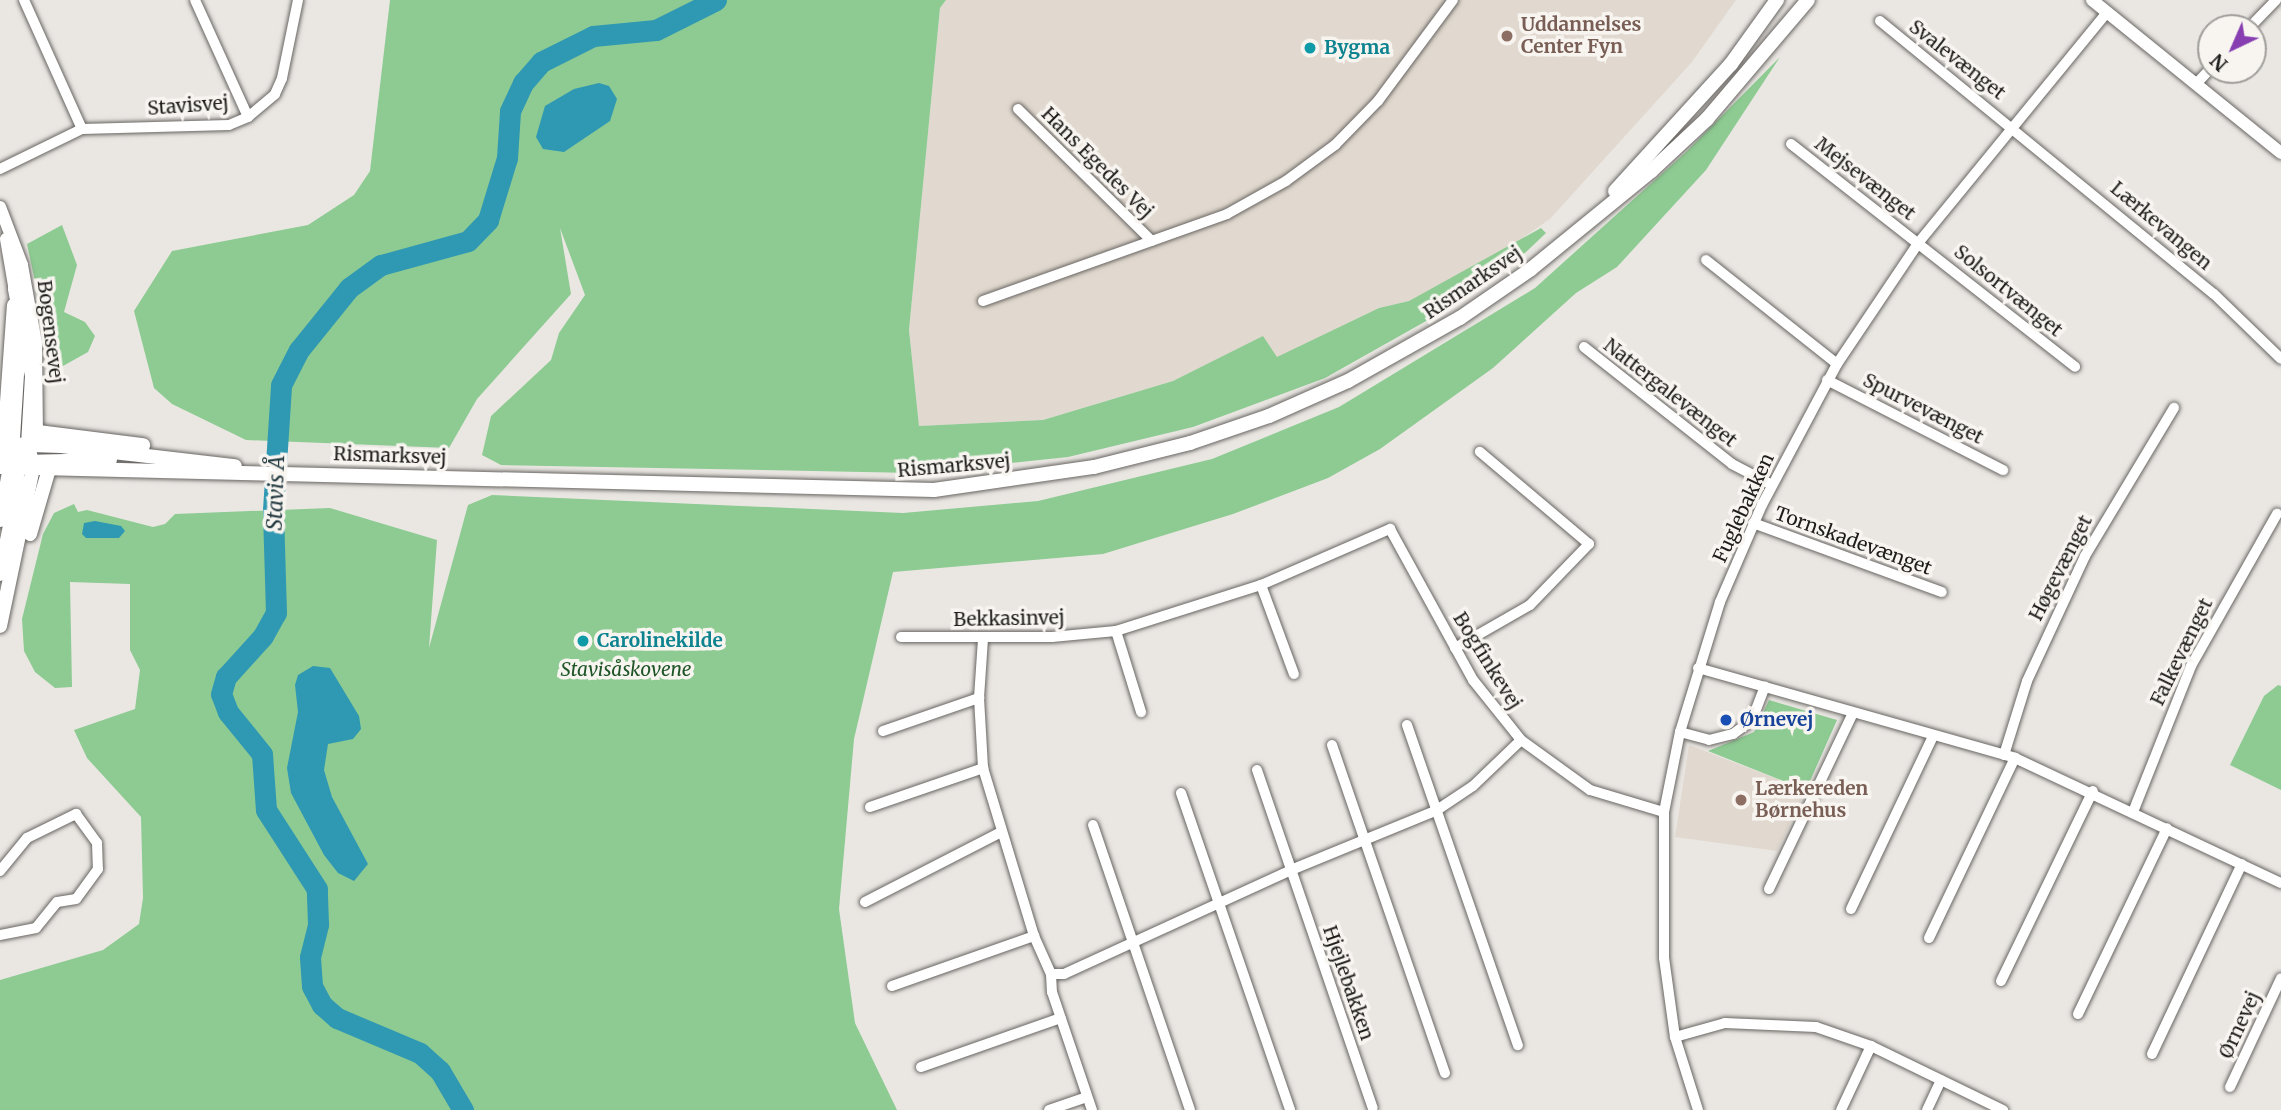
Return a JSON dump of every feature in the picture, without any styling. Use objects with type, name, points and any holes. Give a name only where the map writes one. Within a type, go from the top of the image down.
[{"type":"main road","name":"Rismarksvej","points":[[1585,222],[1731,64],[1777,0]]},
{"type":"main road","name":"Rismarksvej","points":[[19,454],[49,469],[215,474],[261,470],[478,479],[922,490],[1094,467],[1191,443],[1269,416],[1348,381],[1460,318],[1531,269],[1585,222],[1651,171],[1707,119],[1808,0]]},
{"type":"main road","points":[[15,289],[19,454]]},
{"type":"main road","points":[[0,574],[32,376],[15,289]]},
{"type":"main road","points":[[19,454],[142,445],[261,470]]},
{"type":"main road","points":[[19,454],[181,462],[261,470]]},
{"type":"main road","name":"Bogensevej","points":[[0,520],[3,490],[19,454]]},
{"type":"main road","name":"Bogensevej","points":[[0,626],[19,454]]},
{"type":"main road","points":[[0,626],[11,607],[49,469]]},
{"type":"street","points":[[24,0],[82,129]]},
{"type":"street","points":[[195,0],[248,117]]},
{"type":"street","name":"Stavisvej","points":[[0,169],[82,129],[229,125],[248,117],[264,106],[278,86],[298,0]]},
{"type":"street","name":"Hans Egedes Vej","points":[[983,301],[1227,214],[1286,181],[1335,145],[1378,102],[1453,0]]},
{"type":"street","points":[[2092,0],[2197,83]]},
{"type":"street","points":[[2262,14],[2276,0]]},
{"type":"street","name":"Fuglebakken","points":[[1698,1110],[1675,1037],[1664,958],[1664,812],[1680,732],[1698,668],[1753,523],[1827,380],[1919,242],[2107,12]]},
{"type":"street","name":"Svalevænget","points":[[1880,21],[2013,126]]},
{"type":"street","points":[[2198,84],[2281,153]]},
{"type":"street","name":"Hans Egedes Vej","points":[[1018,109],[1152,241]]},
{"type":"street","name":"Lærkevangen","points":[[2013,126],[2214,294],[2281,359]]},
{"type":"street","name":"Mejsevænget","points":[[1791,144],[1919,242]]},
{"type":"street","name":"Bogensevej","points":[[1,209],[15,289]]},
{"type":"street","name":"Bogensevej","points":[[1,209],[22,265],[36,343],[19,454]]},
{"type":"street","name":"Solsortvænget","points":[[1919,242],[2075,367]]},
{"type":"street","points":[[1706,260],[1837,364]]},
{"type":"street","name":"Nattergalevænget","points":[[1584,347],[1732,464],[1772,485]]},
{"type":"street","name":"Spurvevænget","points":[[1827,380],[2003,470]]},
{"type":"street","name":"Høgevænget","points":[[2004,755],[2027,681],[2061,604],[2117,499],[2174,408]]},
{"type":"street","points":[[1455,648],[1530,605],[1589,544],[1480,452]]},
{"type":"street","name":"Falkevænget","points":[[2133,812],[2191,666],[2277,514]]},
{"type":"street","name":"Tornskadevænget","points":[[1753,523],[1942,592]]},
{"type":"street","name":"Bogfinkevej","points":[[1390,529],[1455,648],[1495,713],[1521,740],[1590,790],[1664,812]]},
{"type":"street","name":"Bekkasinvej","points":[[901,637],[983,639],[1116,631],[1261,585],[1390,529]]},
{"type":"street","points":[[1261,585],[1294,674]]},
{"type":"street","points":[[1116,631],[1141,712]]},
{"type":"street","points":[[983,639],[979,698],[982,768],[999,832],[1034,936],[1051,974],[1061,1018],[1092,1110]]},
{"type":"street","points":[[1698,668],[1765,686],[1852,715],[2015,758],[2093,791],[2281,883]]},
{"type":"street","points":[[1680,732],[1709,740],[1733,734],[1752,720],[1765,686]]},
{"type":"street","points":[[883,732],[979,698]]},
{"type":"street","points":[[1769,889],[1852,715]]},
{"type":"street","points":[[1407,725],[1518,1045]]},
{"type":"street","points":[[1851,909],[1933,736]]},
{"type":"street","points":[[1051,974],[1064,974],[1291,870],[1437,810],[1473,786],[1521,740]]},
{"type":"street","points":[[1332,745],[1444,1073]]},
{"type":"street","points":[[1929,938],[2015,758]]},
{"type":"street","points":[[870,807],[982,768]]},
{"type":"street","name":"Hjejlebakken","points":[[1257,770],[1373,1108]]},
{"type":"street","points":[[2001,981],[2093,791]]},
{"type":"street","points":[[1181,793],[1290,1110]]},
{"type":"street","points":[[0,871],[27,838],[76,814],[97,843],[97,869],[76,899],[57,902],[36,928],[0,934]]},
{"type":"street","points":[[1093,825],[1190,1110]]},
{"type":"street","points":[[2078,1014],[2167,828]]},
{"type":"street","points":[[866,902],[999,832]]},
{"type":"street","points":[[2152,1054],[2242,864]]},
{"type":"street","points":[[892,986],[1034,936]]},
{"type":"street","name":"Ørnevej","points":[[2230,1087],[2281,978]]},
{"type":"street","points":[[921,1067],[1061,1018]]},
{"type":"street","points":[[1675,1037],[1725,1023],[1816,1027],[1871,1046],[2003,1110]]},
{"type":"street","points":[[1841,1110],[1871,1046]]},
{"type":"street","points":[[1927,1110],[1941,1080]]},
{"type":"street","points":[[1049,1110],[1087,1097]]},
{"type":"shaded area","points":[[946,0],[1736,0],[1692,62],[1550,219],[1505,250],[1409,301],[1379,308],[1277,358],[1263,337],[1173,381],[1043,420],[919,426],[909,330],[940,8]]},
{"type":"shaded area","name":"Lærkereden Børnehus","points":[[1689,745],[1806,790],[1777,851],[1675,837]]},
{"type":"green space","points":[[390,0],[946,0],[940,8],[909,330],[919,426],[1043,420],[1173,381],[1263,336],[1277,357],[1379,308],[1409,301],[1541,228],[1546,233],[1526,252],[1435,316],[1325,378],[1193,427],[1068,457],[914,473],[501,465],[482,455],[491,416],[551,360],[559,333],[585,295],[560,228],[571,294],[477,399],[449,448],[246,440],[172,404],[154,388],[134,311],[172,251],[308,225],[354,195],[370,171]]},
{"type":"green space","name":"Stavisåskovene","points":[[1780,57],[1706,170],[1617,267],[1576,293],[1493,368],[1380,449],[1328,478],[1233,514],[1103,554],[893,572],[854,739],[839,909],[855,1023],[897,1110],[0,1110],[0,980],[103,950],[139,924],[143,898],[141,817],[87,758],[74,730],[135,709],[140,670],[130,650],[130,584],[70,582],[72,687],[55,688],[35,672],[24,651],[22,619],[43,534],[54,513],[74,504],[78,512],[87,510],[153,527],[165,524],[175,514],[330,508],[437,540],[429,648],[468,505],[492,495],[903,513],[1038,501],[1212,459],[1339,407],[1535,288],[1686,152]]},
{"type":"green space","points":[[62,225],[77,265],[64,312],[85,322],[95,336],[88,352],[54,371],[27,244]]},
{"type":"green space","points":[[2278,685],[2281,686],[2281,790],[2230,765],[2264,696]]},
{"type":"green space","points":[[1769,700],[1837,720],[1806,790],[1708,751],[1754,732]]},
{"type":"water","points":[[599,83],[609,86],[617,99],[610,121],[564,152],[543,149],[536,137],[545,106],[574,89]]},
{"type":"water","points":[[95,521],[121,526],[125,531],[119,538],[86,538],[82,534],[84,523]]},
{"type":"water","points":[[313,666],[330,668],[359,716],[361,729],[353,739],[328,744],[324,770],[332,797],[368,864],[354,881],[338,873],[324,855],[291,793],[287,768],[298,712],[295,685],[298,675]]},
{"type":"waterway","name":"Stavis Å","points":[[463,1110],[440,1071],[420,1053],[337,1018],[322,1005],[312,986],[310,957],[318,924],[317,889],[266,810],[262,754],[228,712],[221,694],[226,677],[263,636],[276,613],[273,510],[281,385],[299,350],[349,288],[381,265],[468,241],[488,220],[507,158],[510,111],[523,83],[541,62],[593,36],[656,30],[716,0]]},
{"type":"place","name":"Uddannelses Center Fyn","points":[[1507,36]]},
{"type":"place","name":"Bygma","points":[[1310,48]]},
{"type":"place","name":"Carolinekilde","points":[[583,641]]},
{"type":"place","name":"Ørnevej","points":[[1726,720]]},
{"type":"place","name":"Lærkereden Børnehus","points":[[1741,800]]}]
